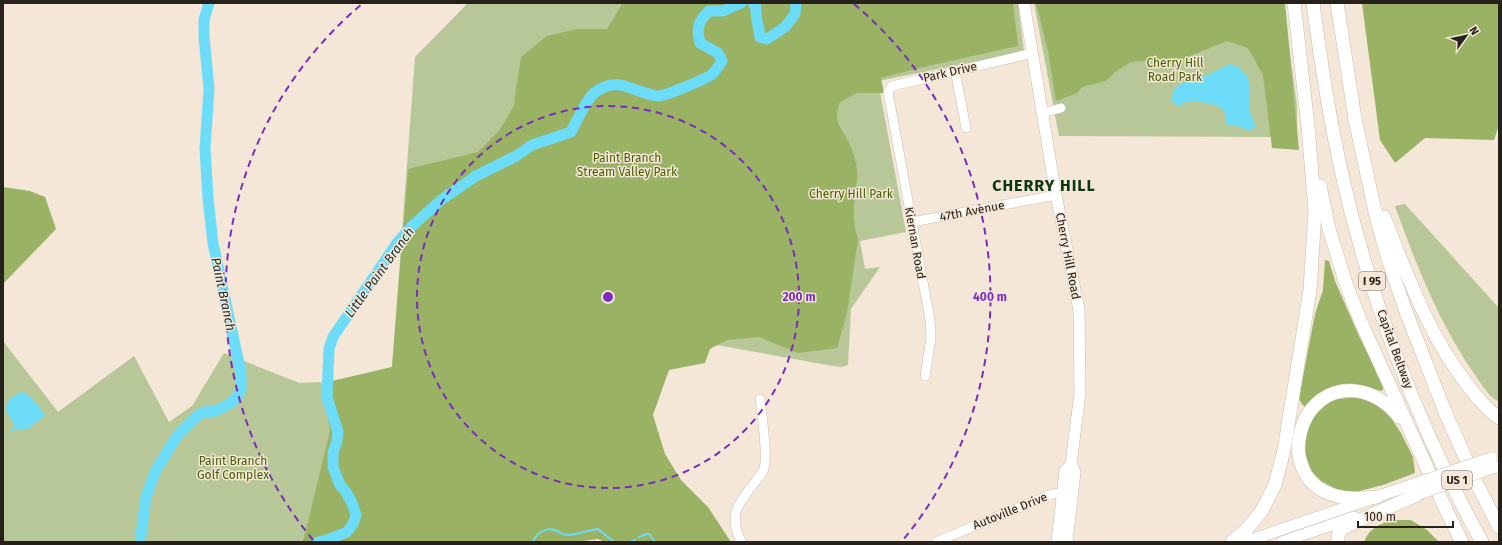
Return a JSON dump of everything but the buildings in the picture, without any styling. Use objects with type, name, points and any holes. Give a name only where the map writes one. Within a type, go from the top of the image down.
[{"type":"highway","points":[[1232,542],[1250,526],[1268,500],[1275,485],[1284,450],[1310,290],[1315,211],[1308,126],[1294,3]]},
{"type":"highway","name":"Capital Beltway","points":[[1313,3],[1321,64],[1339,162],[1354,221],[1382,316],[1423,420],[1458,496],[1482,542]]},
{"type":"highway","name":"Capital Beltway","points":[[1337,3],[1345,60],[1376,216],[1405,309],[1442,405],[1478,486],[1499,527]]},
{"type":"highway","points":[[1308,126],[1329,229],[1347,287],[1361,322],[1462,542]]},
{"type":"highway","points":[[1363,155],[1383,214],[1420,303],[1439,343],[1456,370],[1476,397],[1490,412],[1499,418]]},
{"type":"highway","points":[[1377,497],[1356,499],[1337,496],[1321,489],[1306,474],[1299,454],[1299,434],[1308,414],[1324,399],[1345,391],[1356,391],[1378,398],[1394,410],[1429,472],[1456,542]]},
{"type":"highway","points":[[1478,486],[1499,514]]},
{"type":"highway","points":[[1338,542],[1338,534],[1344,527],[1416,489]]},
{"type":"main road","name":"Cherry Hill Road","points":[[1024,3],[1056,195],[1079,317],[1080,393],[1071,464],[1066,471],[1057,542]]},
{"type":"main road","name":"US 1","points":[[1282,542],[1416,489],[1496,461]]},
{"type":"main road","name":"Cherry Hill Road","points":[[1067,542],[1075,472],[1071,464]]},
{"type":"main road","name":"US 1","points":[[1245,542],[1377,497],[1416,489]]},
{"type":"street","name":"Park Drive","points":[[890,109],[888,92],[892,86],[955,70],[1033,53]]},
{"type":"street","points":[[955,70],[966,128]]},
{"type":"street","points":[[1042,113],[1061,108]]},
{"type":"street","name":"Kiernan Road","points":[[890,109],[930,320],[931,338],[926,376]]},
{"type":"street","name":"47th Avenue","points":[[912,222],[1056,195]]},
{"type":"street","points":[[741,542],[735,529],[735,514],[742,499],[764,468],[764,443],[760,399]]},
{"type":"street","name":"Autoville Drive","points":[[936,542],[1052,494],[1063,493]]},
{"type":"green space","name":"Paint Branch Stream Valley Park","points":[[468,3],[1018,3],[1024,52],[878,81],[906,232],[860,241],[865,269],[880,267],[851,309],[848,365],[842,367],[833,366],[584,321],[430,542],[3,542],[3,341],[58,412],[134,356],[169,422],[192,406],[224,353],[299,383],[321,382],[322,385],[392,367],[415,57]]},
{"type":"green space","name":"Paint Branch Stream Valley Park","points":[[622,3],[1013,3],[1018,46],[881,78],[884,93],[857,93],[840,102],[837,114],[838,123],[851,148],[857,166],[854,200],[854,223],[858,239],[847,313],[837,348],[798,353],[759,337],[727,340],[710,349],[705,363],[669,370],[653,415],[665,454],[681,480],[708,507],[731,542],[605,542],[598,539],[575,542],[303,542],[330,431],[323,383],[392,367],[408,169],[478,152],[499,131],[514,106],[521,57],[547,36],[577,29],[607,29]]},
{"type":"green space","name":"Cherry Hill Road Park","points":[[1034,3],[1283,3],[1297,105],[1297,137],[1059,136]]},
{"type":"green space","points":[[1036,3],[1285,3],[1299,150],[1272,148],[1263,75],[1248,48],[1227,41],[1168,65],[1152,60],[1131,62],[1115,72],[1106,81],[1082,87],[1077,93],[1056,101],[1048,51]]},
{"type":"green space","points":[[1362,3],[1499,3],[1499,125],[1494,140],[1425,138],[1395,163],[1380,140]]},
{"type":"green space","points":[[3,187],[30,191],[45,197],[56,229],[3,284]]},
{"type":"green space","points":[[1405,204],[1499,308],[1499,402],[1486,390],[1462,355],[1429,293],[1395,206]]},
{"type":"green space","points":[[1325,260],[1329,261],[1335,281],[1359,336],[1384,387],[1382,391],[1357,385],[1335,387],[1305,407],[1299,398],[1315,314],[1323,290]]},
{"type":"green space","points":[[1356,397],[1374,403],[1389,415],[1401,433],[1413,457],[1415,473],[1383,485],[1352,493],[1336,489],[1321,481],[1311,471],[1305,453],[1303,436],[1311,420],[1327,403],[1338,399]]},
{"type":"green space","points":[[1392,520],[1411,520],[1427,530],[1439,542],[1364,542],[1371,530]]},
{"type":"water","points":[[1229,64],[1239,67],[1247,76],[1250,87],[1250,112],[1256,127],[1249,131],[1238,126],[1227,125],[1226,114],[1220,107],[1215,105],[1194,101],[1180,105],[1173,103],[1172,96],[1174,90],[1178,86],[1184,82],[1210,74]]},
{"type":"water","points":[[21,392],[29,396],[38,405],[45,416],[27,429],[16,429],[11,433],[10,432],[14,425],[6,408],[8,401]]},
{"type":"waterway","name":"Paint Branch","points":[[140,542],[146,497],[156,470],[177,436],[197,416],[204,412],[216,411],[229,404],[236,398],[241,390],[241,373],[213,243],[208,198],[205,149],[209,89],[204,37],[204,20],[209,3]]},
{"type":"waterway","name":"Little Paint Branch","points":[[318,542],[347,532],[353,524],[356,515],[352,503],[340,485],[333,467],[333,453],[338,432],[327,397],[329,349],[333,337],[397,243],[411,227],[441,200],[476,176],[516,156],[532,145],[571,132],[588,100],[594,93],[603,88],[611,85],[619,85],[648,94],[661,96],[711,75],[722,61],[718,53],[700,43],[698,33],[700,22],[709,11],[723,11],[741,3]]},
{"type":"waterway","name":"Little Paint Branch","points":[[753,3],[756,7],[760,37],[767,39],[785,27],[795,14],[796,3]]},
{"type":"waterway","points":[[533,542],[539,533],[548,529],[552,529],[567,535],[598,529],[614,542]]},
{"type":"waterway","points":[[639,537],[649,534],[655,542]]},
{"type":"waterway","points":[[630,542],[635,540]]},
{"type":"district","name":"CHERRY HILL","points":[[1044,185]]},
{"type":"park label","name":"Cherry Hill Park","points":[[851,194]]},
{"type":"park label","name":"Paint Branch Golf Complex","points":[[233,468]]}]
